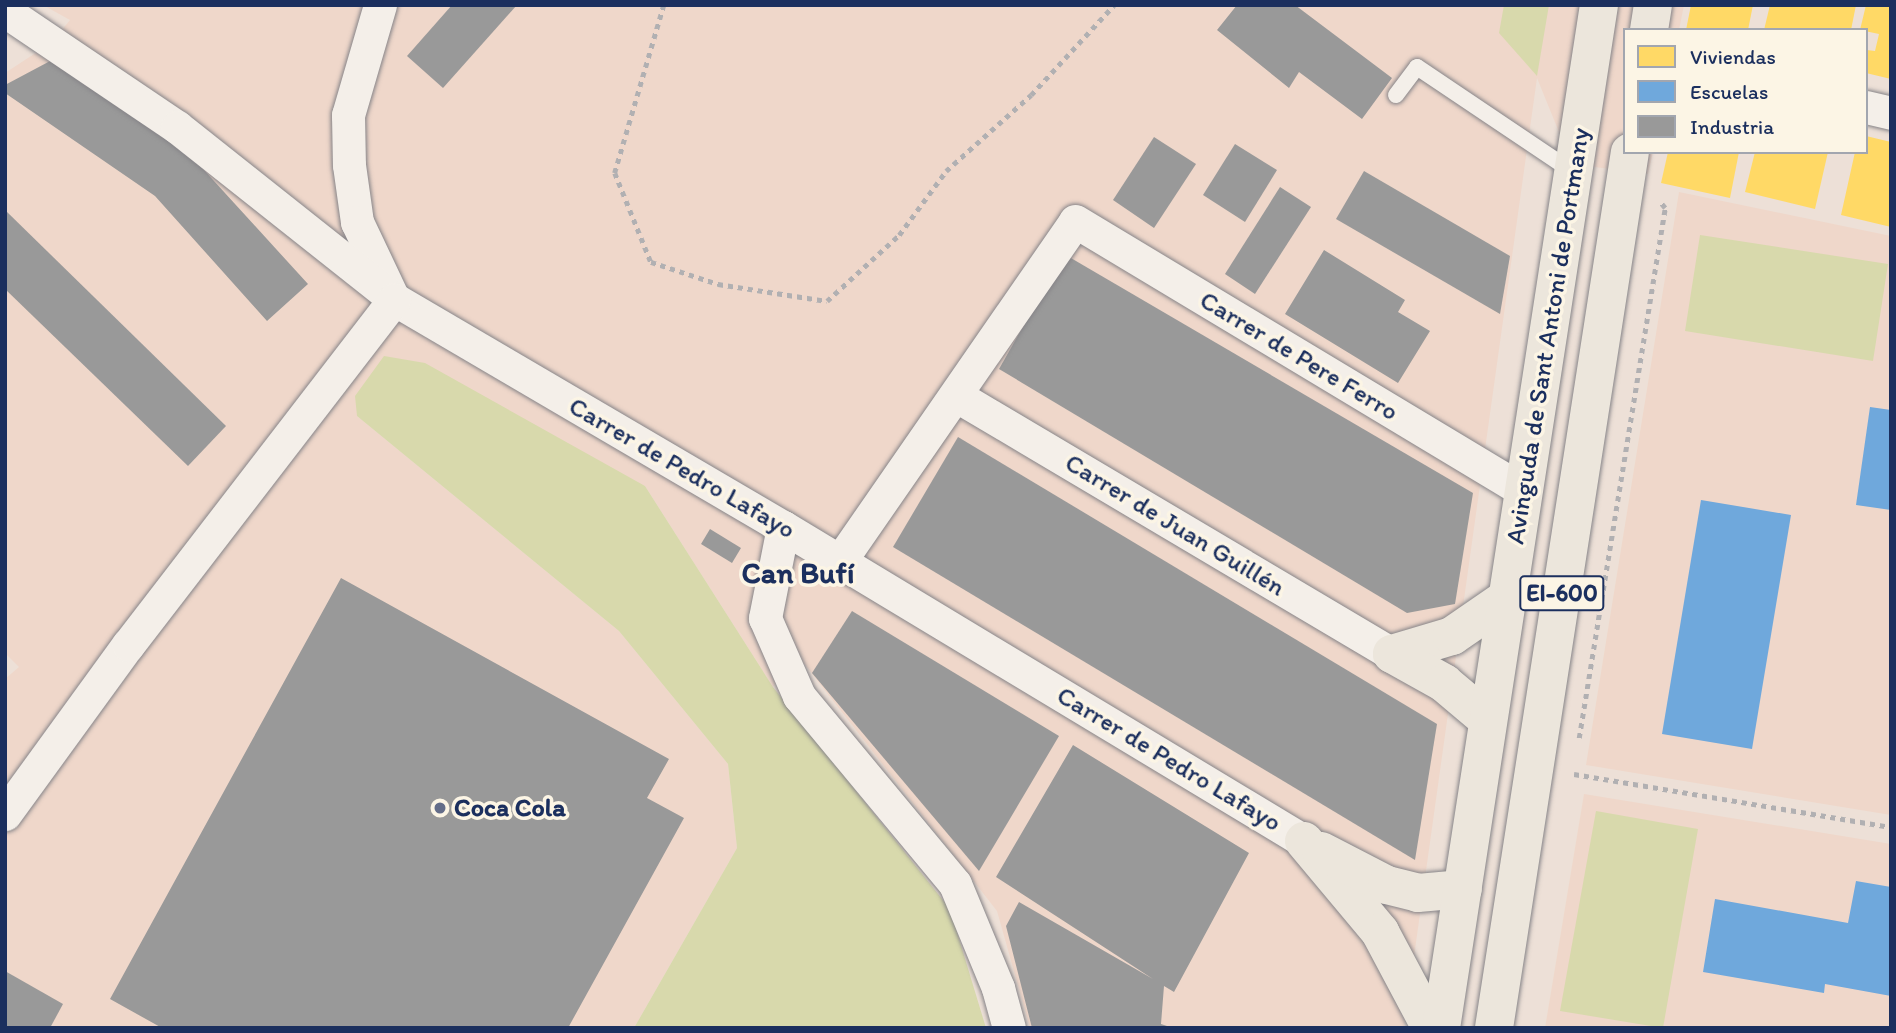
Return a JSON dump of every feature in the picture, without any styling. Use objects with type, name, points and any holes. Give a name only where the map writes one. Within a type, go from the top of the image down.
[{"type":"main road","name":"Avinguda de Sant Antoni de Portmany","points":[[1441,1028],[1599,5]]},
{"type":"main road","points":[[1649,28],[1653,5]]},
{"type":"main road","name":"Avinguda de Sant Antoni de Portmany","points":[[1494,1028],[1630,155]]},
{"type":"main road","points":[[1392,654],[1452,636],[1507,598]]},
{"type":"main road","points":[[1392,654],[1444,683],[1488,720]]},
{"type":"main road","points":[[1304,841],[1387,886],[1418,893],[1462,889]]},
{"type":"main road","points":[[1304,841],[1380,932],[1431,1028]]},
{"type":"street","points":[[5,814],[136,635],[394,299],[357,222],[349,165],[348,115],[380,5]]},
{"type":"street","name":"Carrer de Pedro Lafayo","points":[[5,11],[177,127],[394,299],[783,527],[1304,841]]},
{"type":"street","points":[[1868,107],[1891,113]]},
{"type":"street","name":"Carrer de Pere Ferro","points":[[957,396],[1075,221],[1524,491]]},
{"type":"street","points":[[840,561],[957,396]]},
{"type":"street","name":"Carrer de Juan Guillén","points":[[957,396],[1392,654]]},
{"type":"street","points":[[783,527],[765,618],[799,696],[955,884],[998,988],[1010,1028]]},
{"type":"lane","points":[[1396,95],[1417,67],[1573,172]]},
{"type":"path","points":[[664,5],[615,173],[651,262],[719,284],[827,301],[899,235],[946,171],[1031,95],[1114,5]]},
{"type":"path","points":[[1574,774],[1891,827]]},
{"type":"shaded area","points":[[43,5],[1684,5],[1679,28],[1623,28],[1623,154],[1653,154],[1648,174],[1572,164],[1537,78],[1404,1028],[1030,1028],[997,911],[799,657],[773,687],[645,486],[357,416],[619,631],[728,764],[737,848],[634,1028],[5,1028],[5,679],[19,667],[5,653],[5,73],[51,43],[70,20]]},
{"type":"shaded area","points":[[1679,192],[1891,236],[1891,815],[1586,765]]},
{"type":"shaded area","points":[[1584,794],[1891,844],[1891,1028],[1545,1028]]},
{"type":"green space","points":[[1504,5],[1549,5],[1537,76],[1499,33]]},
{"type":"green space","points":[[1700,235],[1888,264],[1873,361],[1685,331]]},
{"type":"green space","points":[[384,356],[425,363],[645,486],[773,687],[950,909],[986,1028],[634,1028],[737,848],[728,764],[619,631],[357,416],[355,396]]},
{"type":"green space","points":[[1596,811],[1698,829],[1663,1028],[1560,1011]]},
{"type":"building: Viviendas","points":[[1691,5],[1753,5],[1748,28],[1686,28]]},
{"type":"building: Viviendas","points":[[1770,5],[1856,5],[1851,28],[1764,28]]},
{"type":"building: Viviendas","points":[[1866,5],[1891,5],[1891,79],[1868,73],[1868,50],[1875,51],[1879,34],[1868,32],[1868,28],[1860,28]]},
{"type":"building: Viviendas","points":[[1868,136],[1891,142],[1891,227],[1841,215],[1855,154],[1868,154]]},
{"type":"building: Viviendas","points":[[1668,154],[1739,154],[1730,198],[1661,183]]},
{"type":"building: Viviendas","points":[[1754,154],[1828,154],[1815,209],[1745,192]]},
{"type":"building: Escuelas","points":[[1870,407],[1891,410],[1891,510],[1856,505]]},
{"type":"building: Escuelas","points":[[1701,500],[1791,515],[1752,749],[1662,734]]},
{"type":"building: Escuelas","points":[[1856,881],[1891,887],[1891,996],[1825,984],[1824,993],[1703,972],[1715,899],[1848,923]]},
{"type":"building: Industria","points":[[452,5],[517,5],[443,88],[407,56]]},
{"type":"building: Industria","points":[[1237,5],[1295,5],[1392,78],[1362,119],[1299,72],[1289,88],[1217,30]]},
{"type":"building: Industria","points":[[52,60],[183,147],[308,284],[267,321],[155,196],[5,93],[5,85]]},
{"type":"building: Industria","points":[[1154,137],[1196,164],[1154,228],[1113,200]]},
{"type":"building: Industria","points":[[1235,144],[1277,170],[1245,222],[1203,195]]},
{"type":"building: Industria","points":[[1364,171],[1510,256],[1500,314],[1336,219]]},
{"type":"building: Industria","points":[[1280,187],[1311,207],[1255,294],[1225,274]]},
{"type":"building: Industria","points":[[5,210],[226,426],[188,466],[5,289]]},
{"type":"building: Industria","points":[[1324,250],[1405,300],[1398,312],[1430,331],[1398,383],[1285,314]]},
{"type":"building: Industria","points":[[1064,254],[1473,493],[1455,604],[1407,613],[999,369]]},
{"type":"building: Industria","points":[[958,437],[1437,724],[1415,860],[893,547]]},
{"type":"building: Industria","points":[[710,529],[741,548],[732,563],[701,544]]},
{"type":"building: Industria","name":"Coca Cola","points":[[341,578],[669,759],[647,798],[684,818],[568,1028],[162,1028],[110,999]]},
{"type":"building: Industria","points":[[852,611],[1059,736],[979,871],[812,673]]},
{"type":"building: Industria","points":[[1073,745],[1249,853],[1174,992],[1164,986],[1161,1024],[1173,1028],[1032,1028],[1006,926],[1019,902],[1153,979],[996,877]]},
{"type":"building: Industria","points":[[5,971],[63,1004],[50,1028],[5,1028]]},
{"type":"place","name":"Coca Cola","points":[[440,808]]},
{"type":"district","name":"Can Bufí","points":[[798,573]]}]
